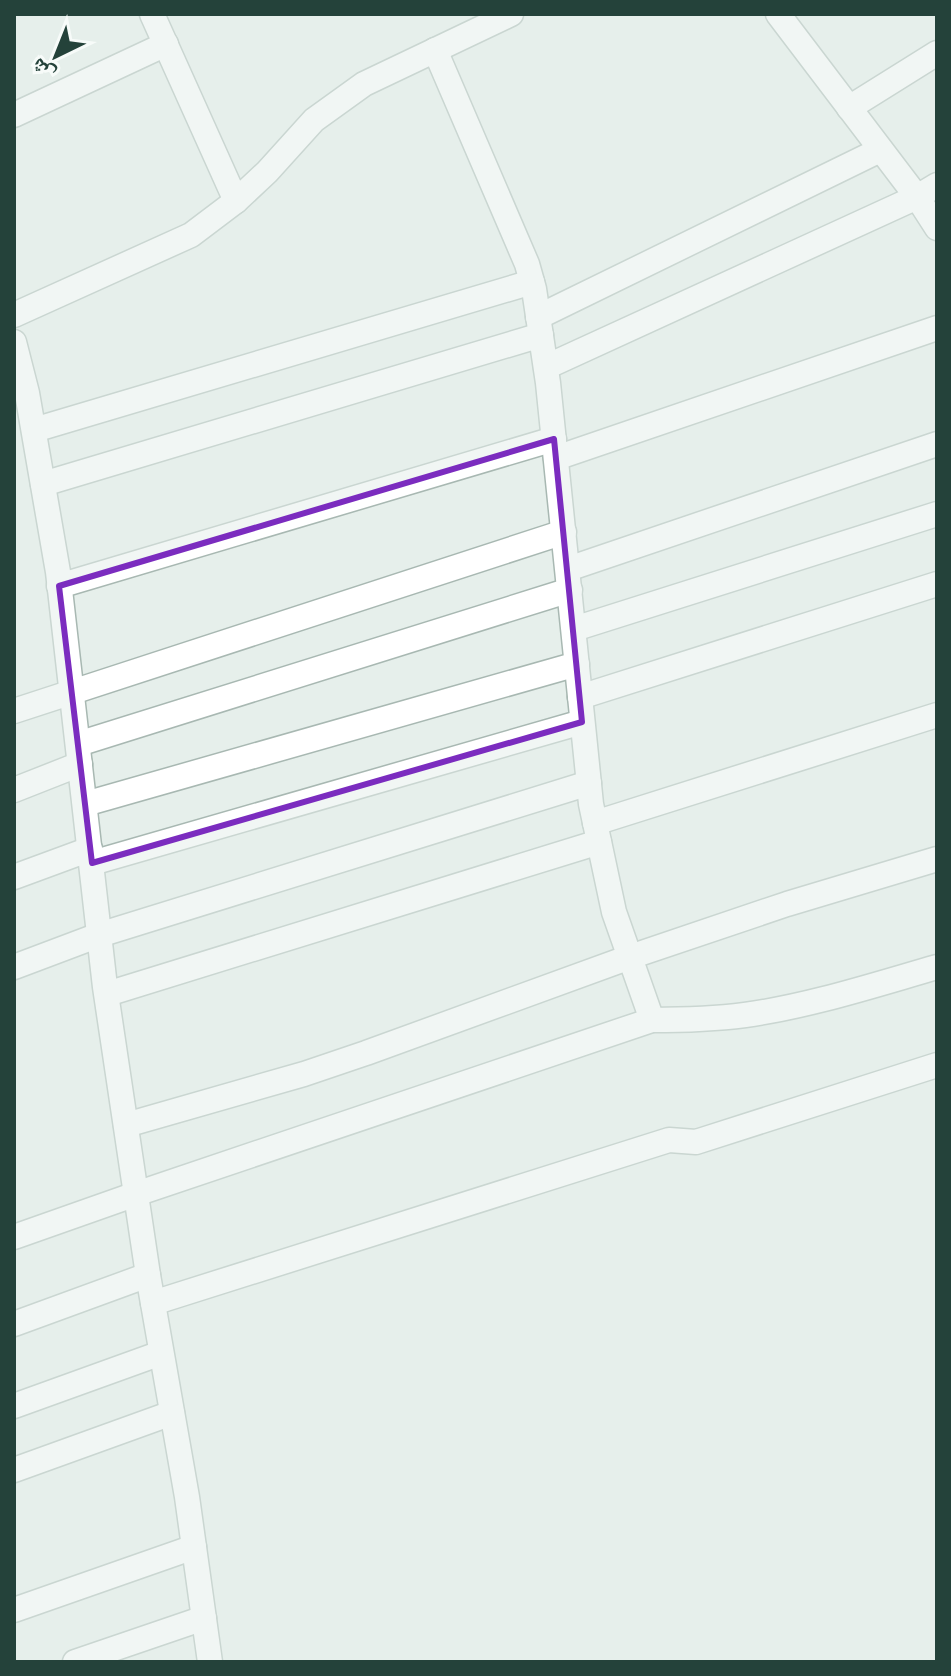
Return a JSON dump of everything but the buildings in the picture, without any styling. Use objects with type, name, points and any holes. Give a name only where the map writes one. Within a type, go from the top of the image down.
[{"type":"street","points":[[152,14],[236,201]]},
{"type":"street","points":[[14,315],[191,235],[236,201],[314,120],[364,84],[511,14]]},
{"type":"street","points":[[778,14],[880,150],[927,191],[937,228]]},
{"type":"street","points":[[14,115],[166,44]]},
{"type":"street","points":[[435,50],[532,282],[546,367],[589,783],[614,912],[652,1020]]},
{"type":"street","points":[[849,108],[937,53]]},
{"type":"street","points":[[43,484],[540,326],[880,150]]},
{"type":"street","points":[[546,367],[927,191]]},
{"type":"street","points":[[34,430],[532,282]]},
{"type":"street","points":[[59,586],[555,448],[937,328]]},
{"type":"street","points":[[14,342],[34,430],[59,586],[107,994],[210,1662]]},
{"type":"street","points":[[14,790],[79,754],[937,444]]},
{"type":"street","points":[[574,629],[937,514]]},
{"type":"street","points":[[14,711],[564,532]]},
{"type":"street","points":[[580,697],[937,584]]},
{"type":"street","points":[[85,804],[577,664]]},
{"type":"street","points":[[107,994],[597,832],[937,715]]},
{"type":"street","points":[[14,877],[582,722]]},
{"type":"street","points":[[14,967],[99,935],[589,783]]},
{"type":"street","points":[[126,1125],[304,1074],[630,957],[787,904],[937,859]]},
{"type":"street","points":[[14,1237],[652,1020],[746,1015],[818,1001],[937,967]]},
{"type":"street","points":[[153,1303],[669,1140],[696,1142],[937,1065]]},
{"type":"street","points":[[14,1324],[148,1275]]},
{"type":"street","points":[[14,1406],[161,1353]]},
{"type":"street","points":[[14,1470],[172,1413]]},
{"type":"street","points":[[14,1610],[194,1547]]},
{"type":"street","points":[[75,1662],[204,1618]]},
{"type":"highlighted area","points":[[554,439],[582,722],[92,863],[59,586]]}]
